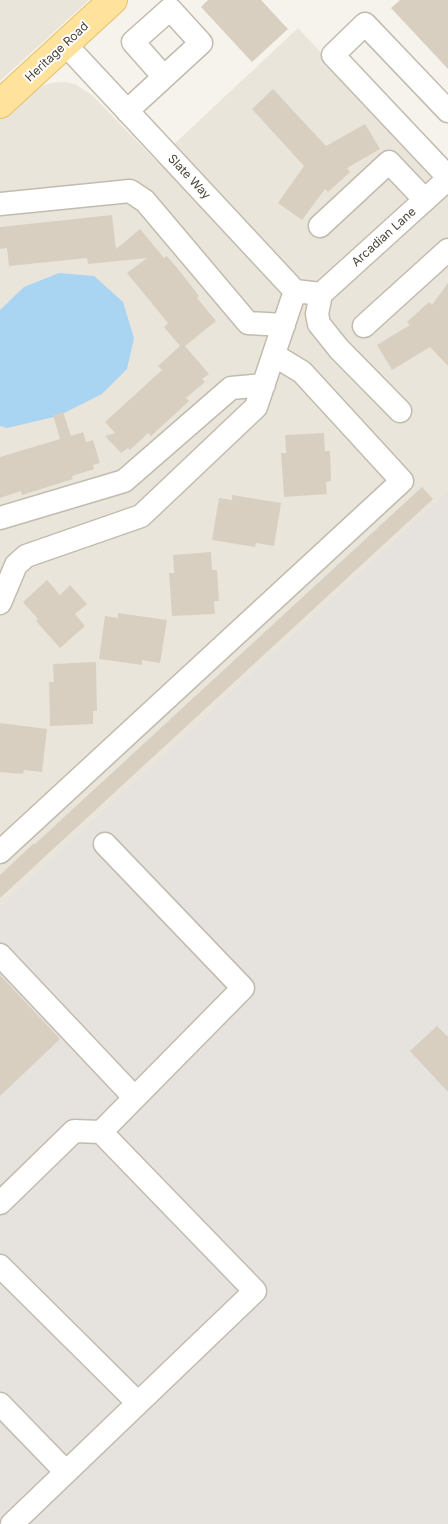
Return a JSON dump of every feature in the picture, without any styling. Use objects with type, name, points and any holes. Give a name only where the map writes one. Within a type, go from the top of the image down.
[{"type":"main road","name":"Heritage Road","points":[[0,104],[113,0]]},
{"type":"street","points":[[441,190],[333,55],[365,24],[448,111]]},
{"type":"street","name":"Slate Way","points":[[65,44],[295,291]]},
{"type":"street","points":[[127,111],[164,77]]},
{"type":"street","points":[[320,226],[389,162],[441,190]]},
{"type":"street","name":"Arcadian Lane","points":[[321,294],[441,190]]},
{"type":"street","points":[[0,204],[130,192],[145,201],[248,323],[284,325]]},
{"type":"street","points":[[364,326],[448,250]]},
{"type":"street","points":[[0,603],[16,565],[26,556],[141,516],[256,407],[295,291],[321,294],[317,314],[318,324],[339,349],[400,411]]},
{"type":"street","points":[[0,852],[402,481],[302,372],[274,355]]},
{"type":"street","points":[[0,518],[124,481],[231,388],[264,385]]},
{"type":"street","points":[[101,1132],[243,988],[105,844]]},
{"type":"street","points":[[0,955],[134,1097]]},
{"type":"street","points":[[0,1203],[74,1131],[101,1132],[256,1291],[12,1524]]},
{"type":"street","points":[[0,1266],[138,1404]]},
{"type":"street","points":[[0,1404],[66,1472]]},
{"type":"shaded area","points":[[0,0],[89,0],[0,81]]},
{"type":"shaded area","points":[[298,28],[448,188],[448,490],[0,906],[0,118],[42,86],[63,82],[75,84],[93,96],[156,161]]},
{"type":"shaded area","points":[[448,490],[448,1524],[0,1524],[0,906]]},
{"type":"water","points":[[59,273],[94,276],[123,302],[134,338],[127,369],[102,394],[58,416],[7,428],[0,426],[0,310],[24,287]]},
{"type":"building","points":[[208,0],[261,0],[288,29],[252,62],[201,7]]},
{"type":"building","points":[[400,0],[448,0],[448,69],[391,8]]},
{"type":"building","points":[[273,89],[326,146],[365,124],[380,149],[347,168],[350,172],[328,192],[325,189],[302,220],[278,203],[304,166],[252,109]]},
{"type":"building","points":[[112,215],[116,249],[140,229],[164,258],[167,256],[178,269],[199,296],[197,298],[216,321],[185,346],[209,374],[202,379],[205,382],[186,398],[189,401],[151,436],[148,433],[130,450],[128,448],[121,453],[105,436],[115,433],[105,422],[162,370],[158,366],[180,346],[164,327],[168,323],[127,273],[147,258],[88,264],[87,258],[9,266],[7,248],[0,249],[0,227]]},
{"type":"building","points":[[448,283],[448,366],[430,347],[392,370],[377,345],[410,325],[407,322],[429,302],[432,305]]},
{"type":"building","points":[[63,412],[71,436],[83,432],[86,442],[93,440],[100,463],[93,465],[94,469],[72,476],[73,479],[22,495],[21,491],[0,498],[0,457],[60,439],[53,415]]},
{"type":"building","points":[[324,433],[325,451],[330,451],[331,481],[326,482],[327,494],[284,497],[281,453],[286,453],[285,435]]},
{"type":"building","points":[[422,487],[433,499],[0,898],[0,875]]},
{"type":"building","points":[[232,495],[281,503],[274,546],[256,543],[255,547],[212,540],[219,498],[232,500]]},
{"type":"building","points":[[211,552],[212,570],[217,570],[218,585],[219,601],[214,601],[215,614],[172,616],[169,573],[174,573],[173,555]]},
{"type":"building","points":[[47,580],[60,595],[70,585],[87,604],[75,614],[85,626],[60,648],[36,621],[38,619],[23,602]]},
{"type":"building","points":[[118,613],[167,620],[160,663],[142,660],[142,665],[99,659],[105,616],[118,618]]},
{"type":"building","points":[[96,662],[97,711],[93,711],[93,724],[50,726],[49,682],[54,682],[53,664]]},
{"type":"building","points":[[0,723],[47,729],[42,772],[24,770],[23,774],[0,772]]},
{"type":"building","points":[[0,975],[60,1039],[0,1096]]},
{"type":"building","points":[[437,1026],[448,1037],[448,1092],[410,1051]]}]
